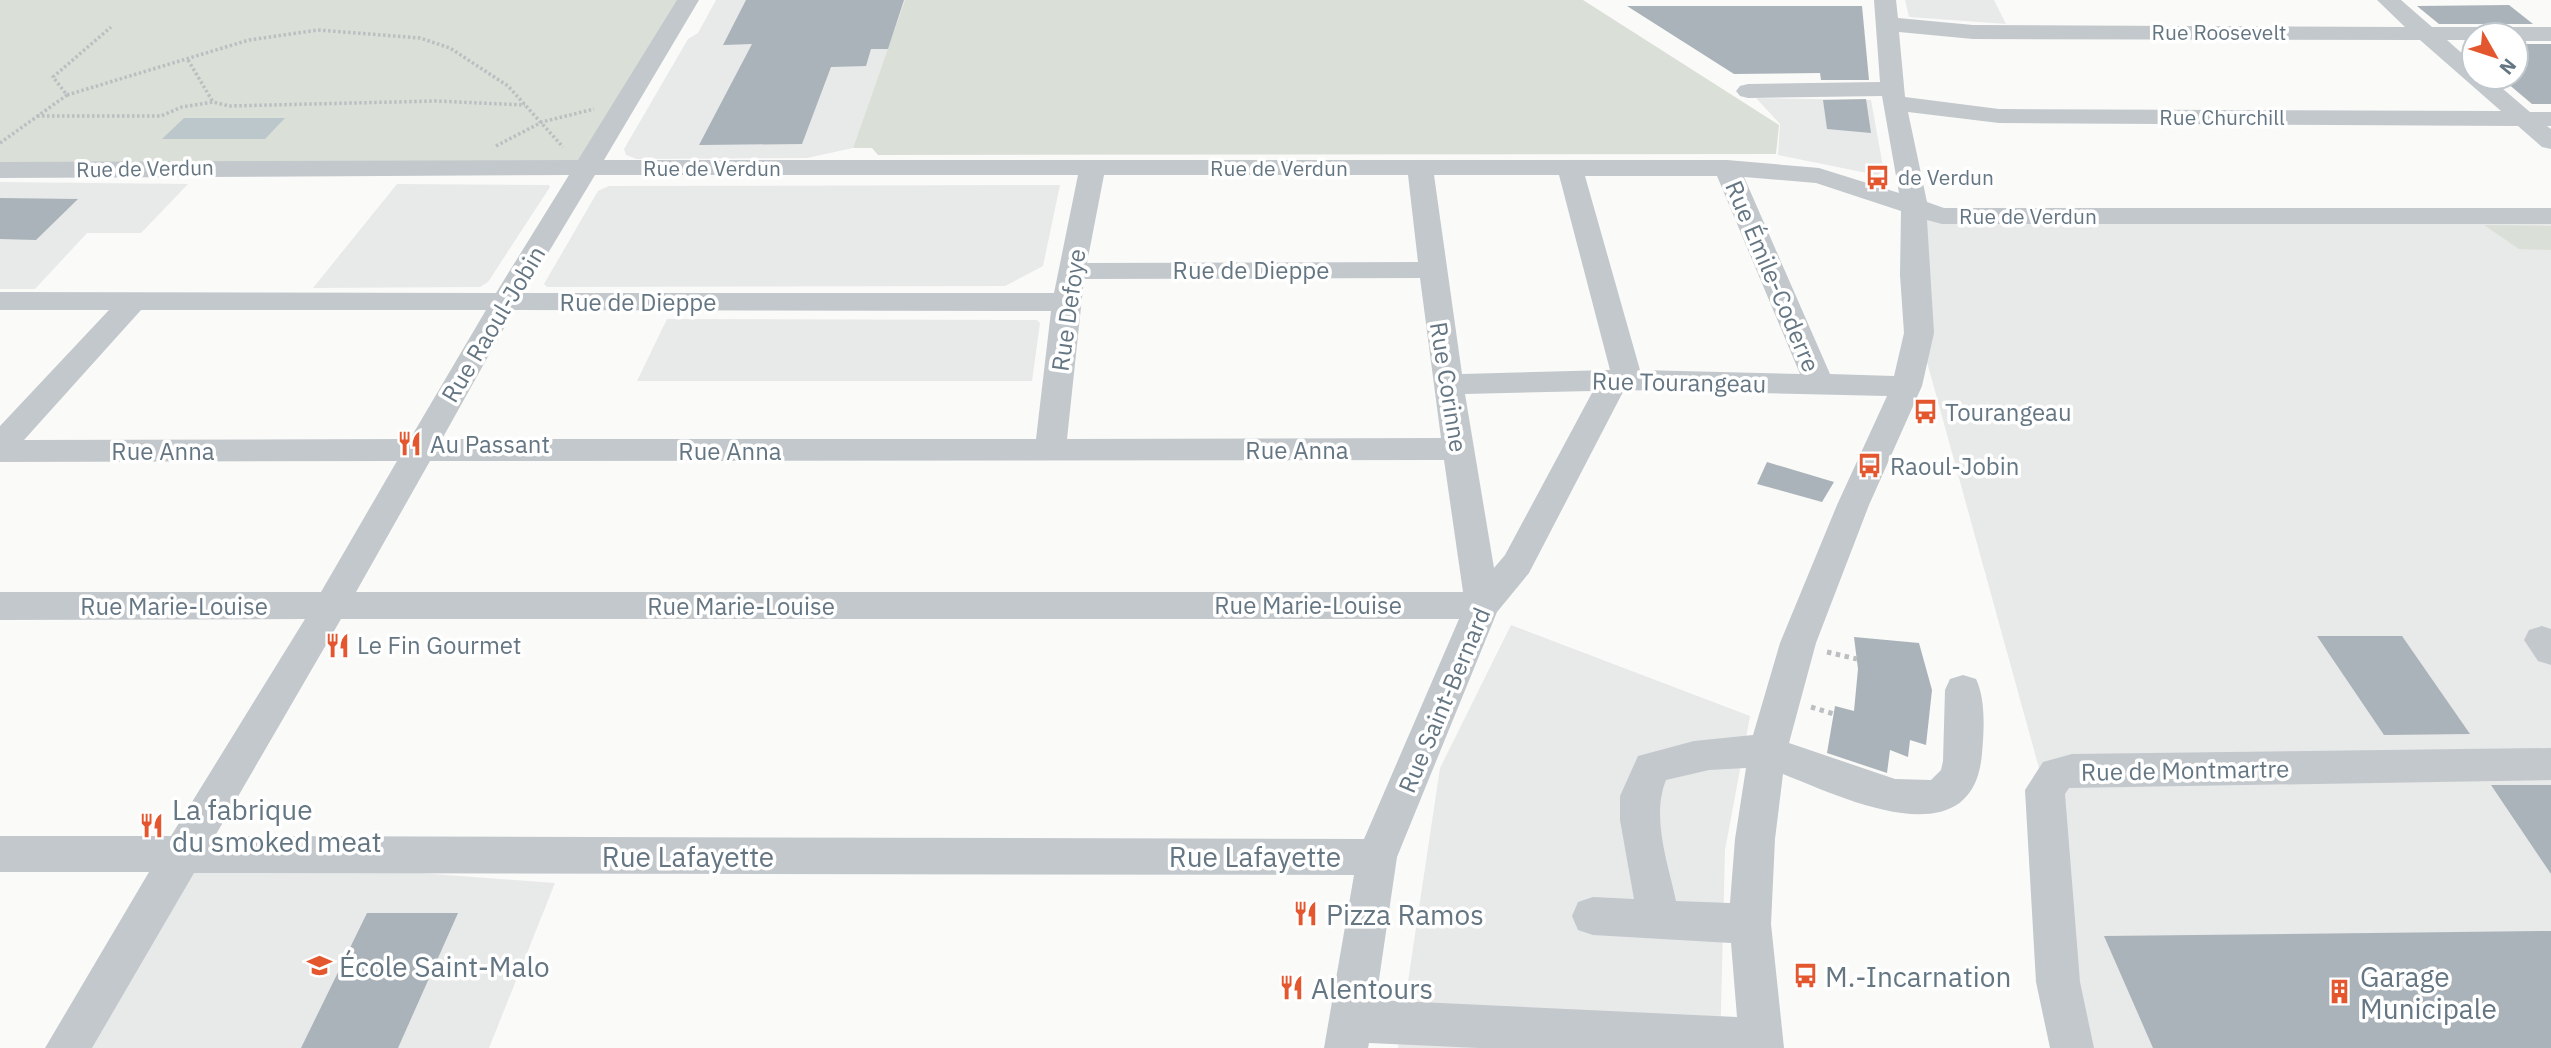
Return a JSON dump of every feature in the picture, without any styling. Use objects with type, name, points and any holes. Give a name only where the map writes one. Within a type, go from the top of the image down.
[{"type":"street","name":"Rue Raoul-Jobin","points":[[67,1048],[331,606],[504,303],[688,0]]},
{"type":"street","points":[[2388,0],[2460,64]]},
{"type":"street","points":[[1348,1034],[1762,1044],[1749,925],[1755,839],[1767,753],[1792,659],[1822,578],[1907,386],[1919,333],[1914,275],[1914,205],[1893,96],[1886,12]]},
{"type":"street","name":"Rue Roosevelt","points":[[1886,12],[1973,32],[2551,34]]},
{"type":"street","name":"Rue Churchill","points":[[1748,91],[1893,96],[1999,116],[2551,119]]},
{"type":"street","points":[[2490,91],[2551,142]]},
{"type":"street","name":"Rue de Verdun","points":[[0,170],[256,167],[1727,168],[1819,176],[1942,216],[2551,216]]},
{"type":"street","name":"Rue Corinne","points":[[1420,168],[1431,270],[1451,384],[1482,605]]},
{"type":"street","points":[[1570,168],[1621,380]]},
{"type":"street","name":"Rue Émile-Coderre","points":[[1727,168],[1819,384]]},
{"type":"street","name":"Rue Defoye","points":[[1050,451],[1066,302],[1092,169]]},
{"type":"street","name":"Rue de Dieppe","points":[[1072,271],[1431,270]]},
{"type":"street","points":[[0,449],[135,299]]},
{"type":"street","name":"Rue de Dieppe","points":[[0,302],[135,299],[504,303],[1066,302]]},
{"type":"street","name":"Rue Tourangeau","points":[[1451,384],[1621,380],[1907,386]]},
{"type":"street","name":"Rue Saint-Bernard","points":[[1348,1034],[1377,857],[1482,605],[1517,564],[1621,380]]},
{"type":"street","name":"Rue Anna","points":[[0,449],[1459,449]]},
{"type":"street","name":"Rue Marie-Louise","points":[[0,606],[1482,605]]},
{"type":"street","points":[[1658,919],[1640,820],[1640,796],[1652,768],[1693,755],[1767,753],[1885,795],[1910,797],[1945,794],[1960,773],[1963,690]]},
{"type":"street","name":"Rue de Montmartre","points":[[2072,1048],[2059,982],[2045,790],[2057,774],[2072,771],[2551,764]]},
{"type":"street","name":"Rue Lafayette","points":[[0,854],[1377,857]]},
{"type":"street","points":[[1593,916],[1749,925]]},
{"type":"path","points":[[67,94],[53,77],[111,27]]},
{"type":"path","points":[[0,143],[67,94],[249,40],[318,30],[420,38],[450,48],[508,86],[543,125],[588,168]]},
{"type":"path","points":[[188,60],[213,102]]},
{"type":"path","points":[[37,116],[160,116],[182,107],[213,102],[229,106],[436,101],[526,105]]},
{"type":"path","points":[[493,169],[495,147],[506,136],[574,112],[623,108]]},
{"type":"shaded area","points":[[0,0],[688,0],[588,168],[0,170]]},
{"type":"shaded area","points":[[716,0],[905,0],[853,148],[807,158],[637,159],[626,155],[624,149],[688,39],[698,33]]},
{"type":"shaded area","points":[[905,0],[1583,0],[1779,125],[1776,154],[878,155],[872,148],[853,148]]},
{"type":"shaded area","points":[[1905,0],[1994,0],[2006,24],[1909,17]]},
{"type":"shaded area","points":[[1756,98],[1871,100],[1884,172],[1877,175],[1778,155],[1780,124]]},
{"type":"shaded area","points":[[184,118],[285,118],[265,139],[162,139]]},
{"type":"shaded area","points":[[0,182],[188,184],[141,233],[87,233],[35,289],[0,289]]},
{"type":"shaded area","points":[[397,184],[550,187],[488,282],[480,287],[313,288]]},
{"type":"shaded area","points":[[1060,185],[1043,266],[1005,286],[547,287],[544,284],[598,191],[609,186]]},
{"type":"shaded area","points":[[1914,205],[1942,216],[2551,223],[2551,1048],[2072,1048],[2045,790],[1919,333]]},
{"type":"shaded area","points":[[2484,225],[2551,226],[2551,250],[2519,249]]},
{"type":"shaded area","points":[[667,319],[1037,320],[1040,323],[1032,381],[637,381]]},
{"type":"shaded area","points":[[1511,625],[1750,716],[1725,850],[1720,1048],[1398,1048],[1440,768]]},
{"type":"shaded area","name":"École Saint-Malo","points":[[181,855],[555,883],[489,1048],[67,1048]]},
{"type":"building","points":[[746,0],[904,0],[888,49],[871,49],[866,66],[831,67],[802,144],[699,145],[752,44],[723,45]]},
{"type":"building","points":[[2509,5],[2529,21],[2460,21],[2460,24],[2439,24],[2417,6]]},
{"type":"building","points":[[1627,6],[1862,6],[1869,80],[1821,80],[1820,73],[1734,74]]},
{"type":"building","points":[[2530,44],[2551,44],[2551,104],[2532,104],[2517,91],[2530,91]]},
{"type":"building","points":[[1866,99],[1871,133],[1827,129],[1823,100]]},
{"type":"building","points":[[0,198],[78,199],[36,240],[0,239]]},
{"type":"building","points":[[1767,462],[1834,482],[1822,502],[1757,484]]},
{"type":"building","points":[[2317,636],[2402,636],[2470,734],[2384,735]]},
{"type":"building","points":[[1854,637],[1919,643],[1932,690],[1926,745],[1910,740],[1908,757],[1890,750],[1887,773],[1827,753],[1835,706],[1854,711],[1858,669]]},
{"type":"building","points":[[2491,785],[2551,785],[2551,874]]},
{"type":"building","points":[[367,913],[458,913],[398,1048],[301,1048]]},
{"type":"building","name":"Garage Municipale","points":[[2551,931],[2551,1048],[2153,1048],[2104,936]]},
{"type":"place","name":"de Verdun","points":[[1878,177]]},
{"type":"place","name":"Tourangeau","points":[[1925,412]]},
{"type":"place","name":"Au Passant","points":[[410,444]]},
{"type":"place","name":"Raoul-Jobin","points":[[1870,466]]},
{"type":"place","name":"Le Fin Gourmet","points":[[337,645]]},
{"type":"place","name":"La fabrique du smoked meat","points":[[152,825]]},
{"type":"place","name":"Pizza Ramos","points":[[1306,914]]},
{"type":"place","name":"École Saint-Malo","points":[[319,966]]},
{"type":"place","name":"M.-Incarnation","points":[[1805,976]]},
{"type":"place","name":"Alentours","points":[[1291,988]]},
{"type":"place","name":"Garage Municipale","points":[[2340,992]]}]
